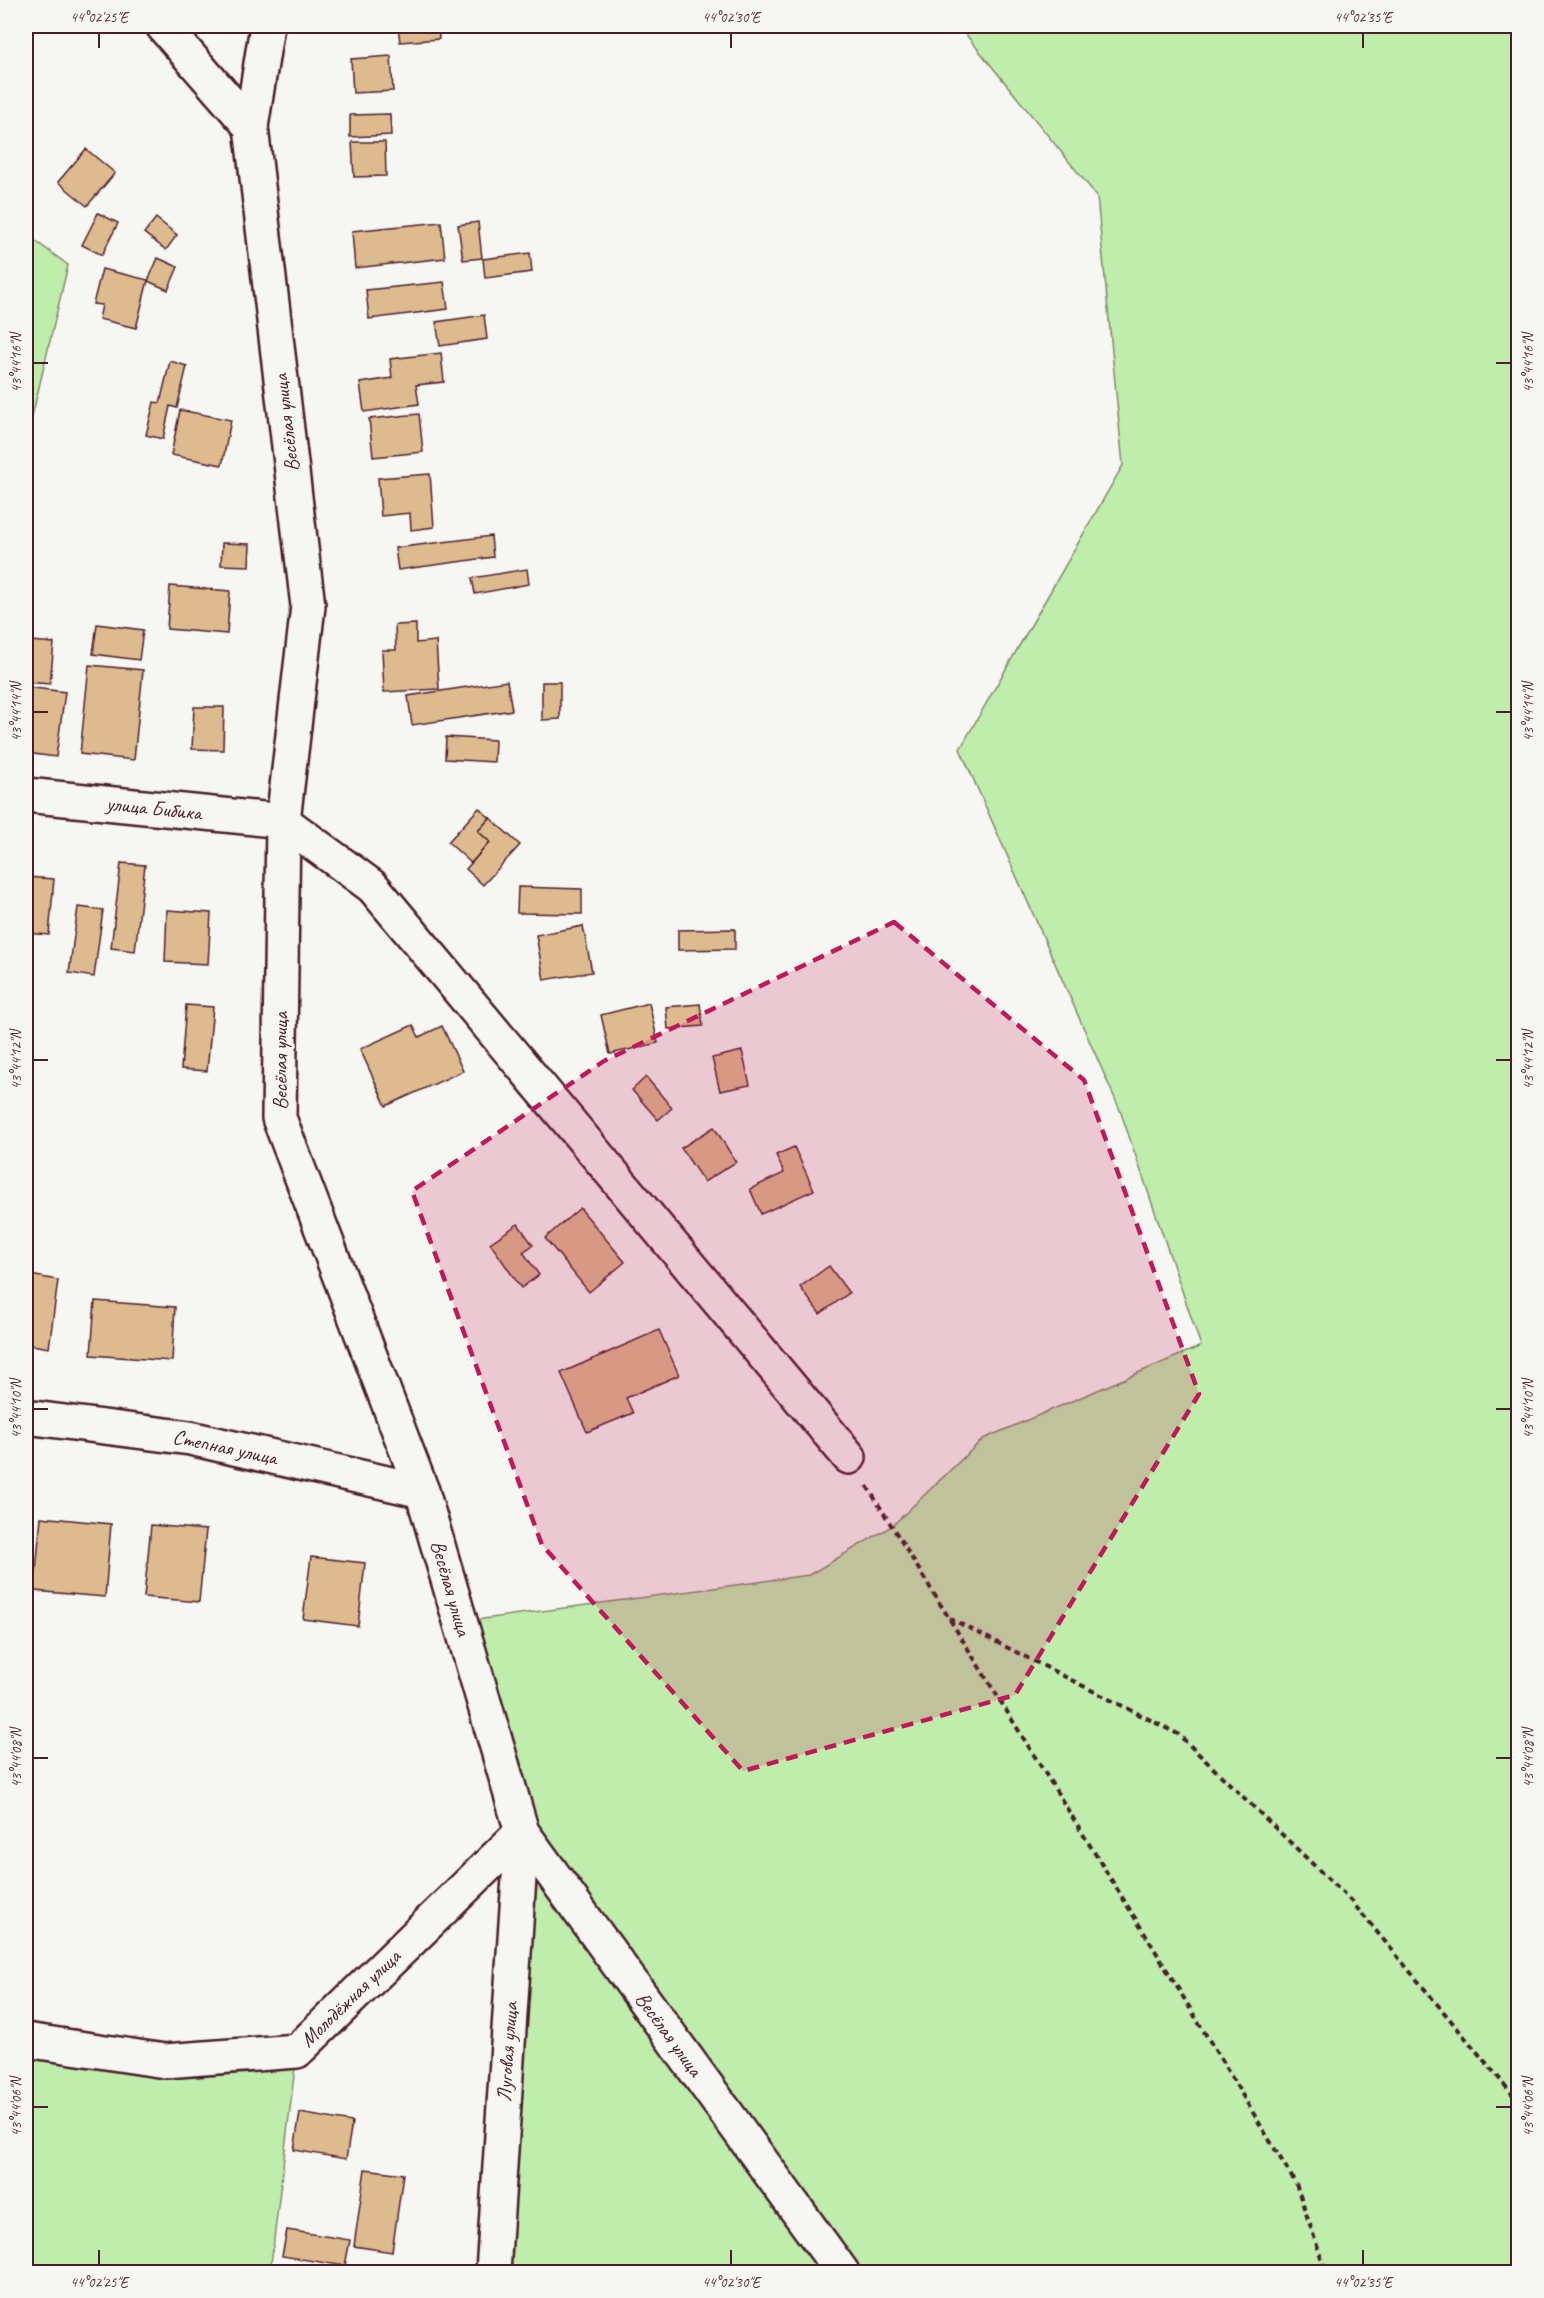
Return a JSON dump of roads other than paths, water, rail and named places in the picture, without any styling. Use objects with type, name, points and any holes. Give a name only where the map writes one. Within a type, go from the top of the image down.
[{"type":"street","points":[[163,26],[251,127]]},
{"type":"street","name":"Весёлая улица","points":[[267,26],[251,127],[308,606],[283,821],[279,1118],[422,1491],[522,1832],[842,2272]]},
{"type":"street","name":"улица Бибика","points":[[26,795],[283,821]]},
{"type":"street","points":[[283,821],[373,887],[849,1457]]},
{"type":"street","name":"Степная улица","points":[[26,1417],[190,1438],[422,1491]]},
{"type":"street","name":"Молодёжная улица","points":[[26,2040],[165,2061],[297,2051],[522,1832]]},
{"type":"street","name":"Луговая улица","points":[[493,2272],[522,1832]]}]
